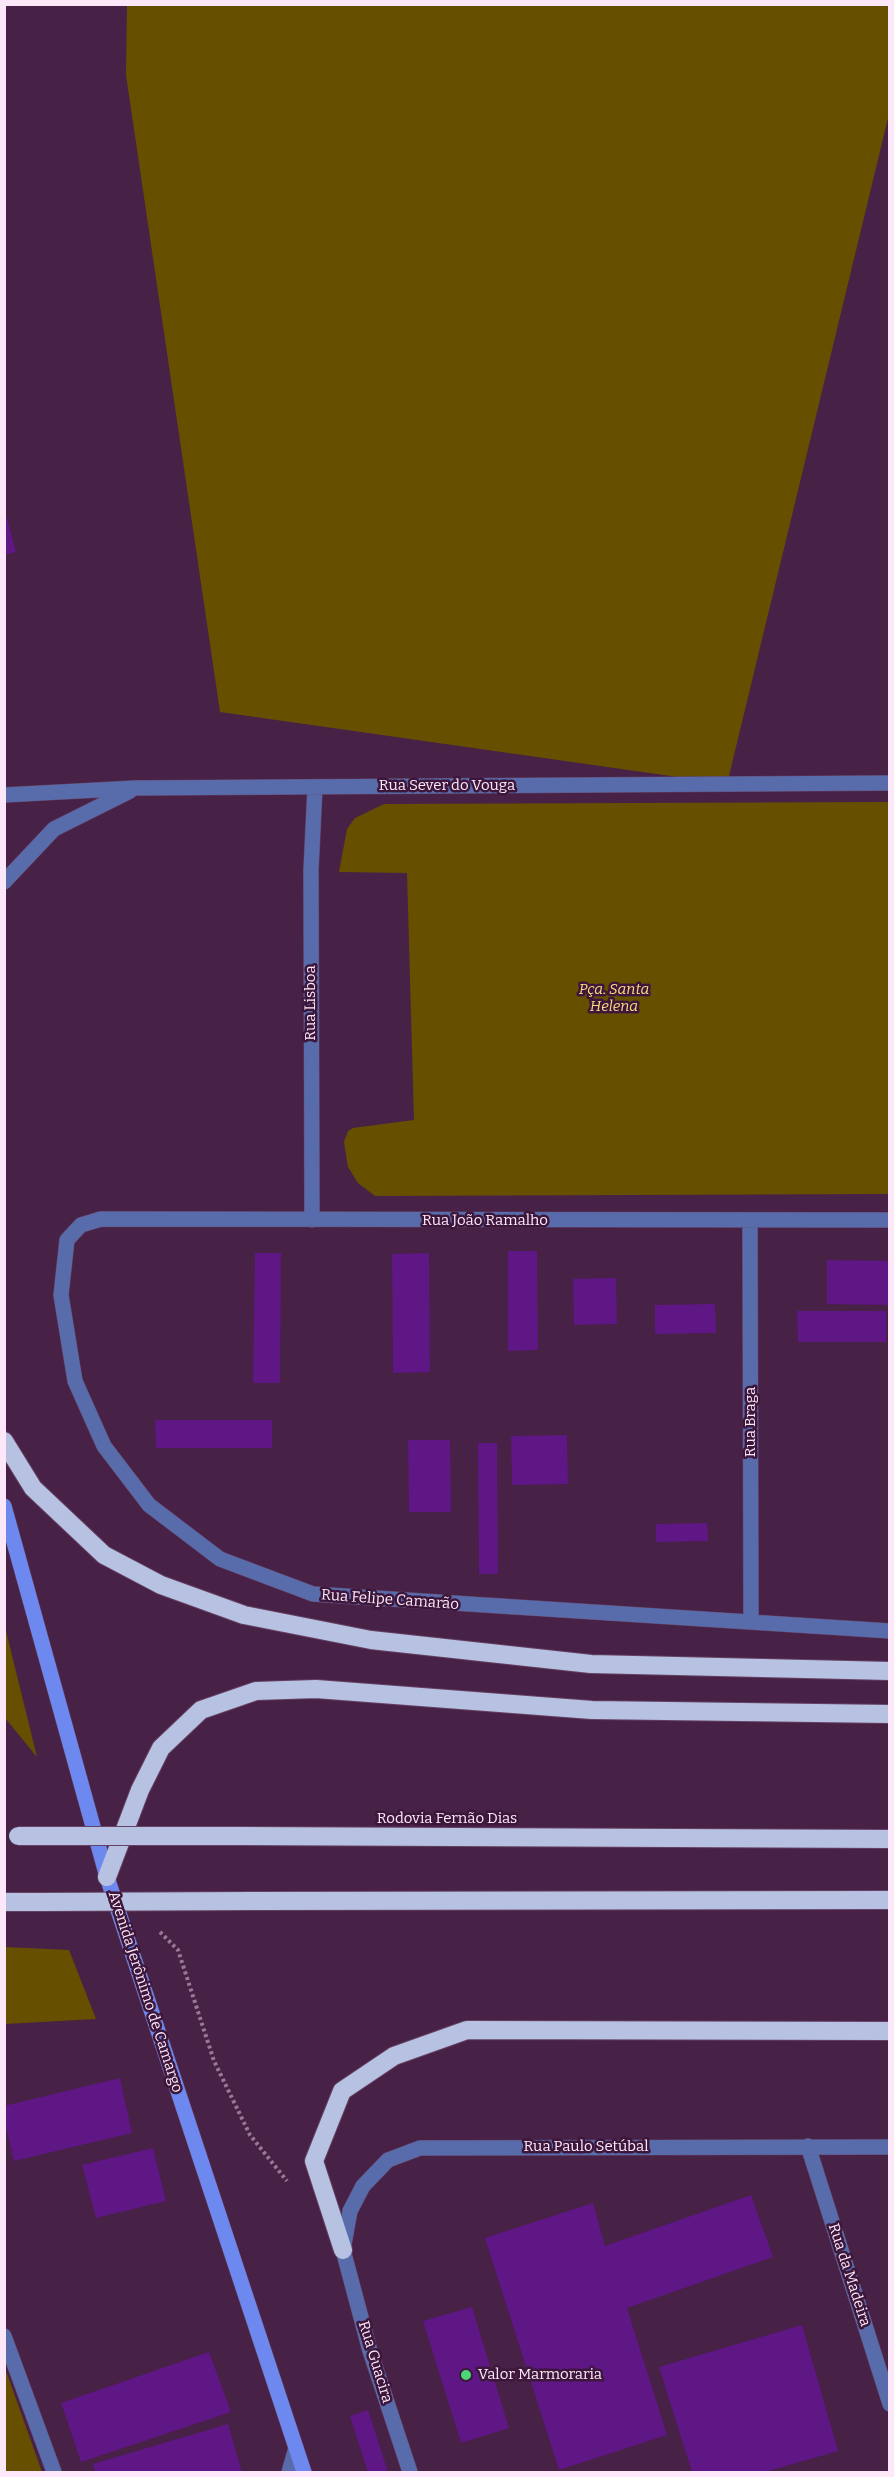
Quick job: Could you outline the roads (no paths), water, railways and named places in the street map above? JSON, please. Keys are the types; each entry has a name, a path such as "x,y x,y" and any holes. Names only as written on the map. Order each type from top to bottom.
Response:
{"highway":[{"path":"4,1441 33,1488 104,1555 161,1585 244,1615 371,1640 591,1664 890,1671"},
{"path":"108,1877 140,1790 161,1748 201,1710 256,1691 316,1689 592,1710 890,1713"},
{"name":"Rodovia Fernão Dias","path":"11,1836 890,1839"},
{"path":"4,1902 890,1900"},
{"path":"343,2250 314,2161 342,2091 394,2056 466,2030 890,2031"}],"main road":[{"name":"Avenida Jerônimo de Camargo","path":"4,1506 108,1877 304,2472"}],"street":[{"name":"Rua Sever do Vouga","path":"4,795 135,788 890,783"},
{"name":"Rua Lisboa","path":"312,1220 311,870 315,787"},
{"path":"4,882 54,829 135,788"},
{"name":"Rua João Ramalho","path":"81,1225 108,1219 890,1220"},
{"name":"Rua Braga","path":"750,1221 752,1622"},
{"name":"Rua Felipe Camarão","path":"81,1225 68,1240 61,1295 75,1381 105,1446 149,1505 220,1559 313,1594 890,1631"},
{"name":"Rua da Madeira","path":"808,2146 890,2404"},
{"name":"Rua Paulo Setúbal","path":"343,2250 350,2211 363,2186 388,2160 420,2148 890,2147"},
{"name":"Rua Guacira","path":"343,2250 370,2351 410,2472"},
{"path":"4,2336 54,2472"},
{"path":"289,2472 296,2448"}],"place":[{"name":"Valor Marmoraria","path":"466,2375"}],"park label":[{"name":"Pça. Santa Helena","path":"614,998"}]}
